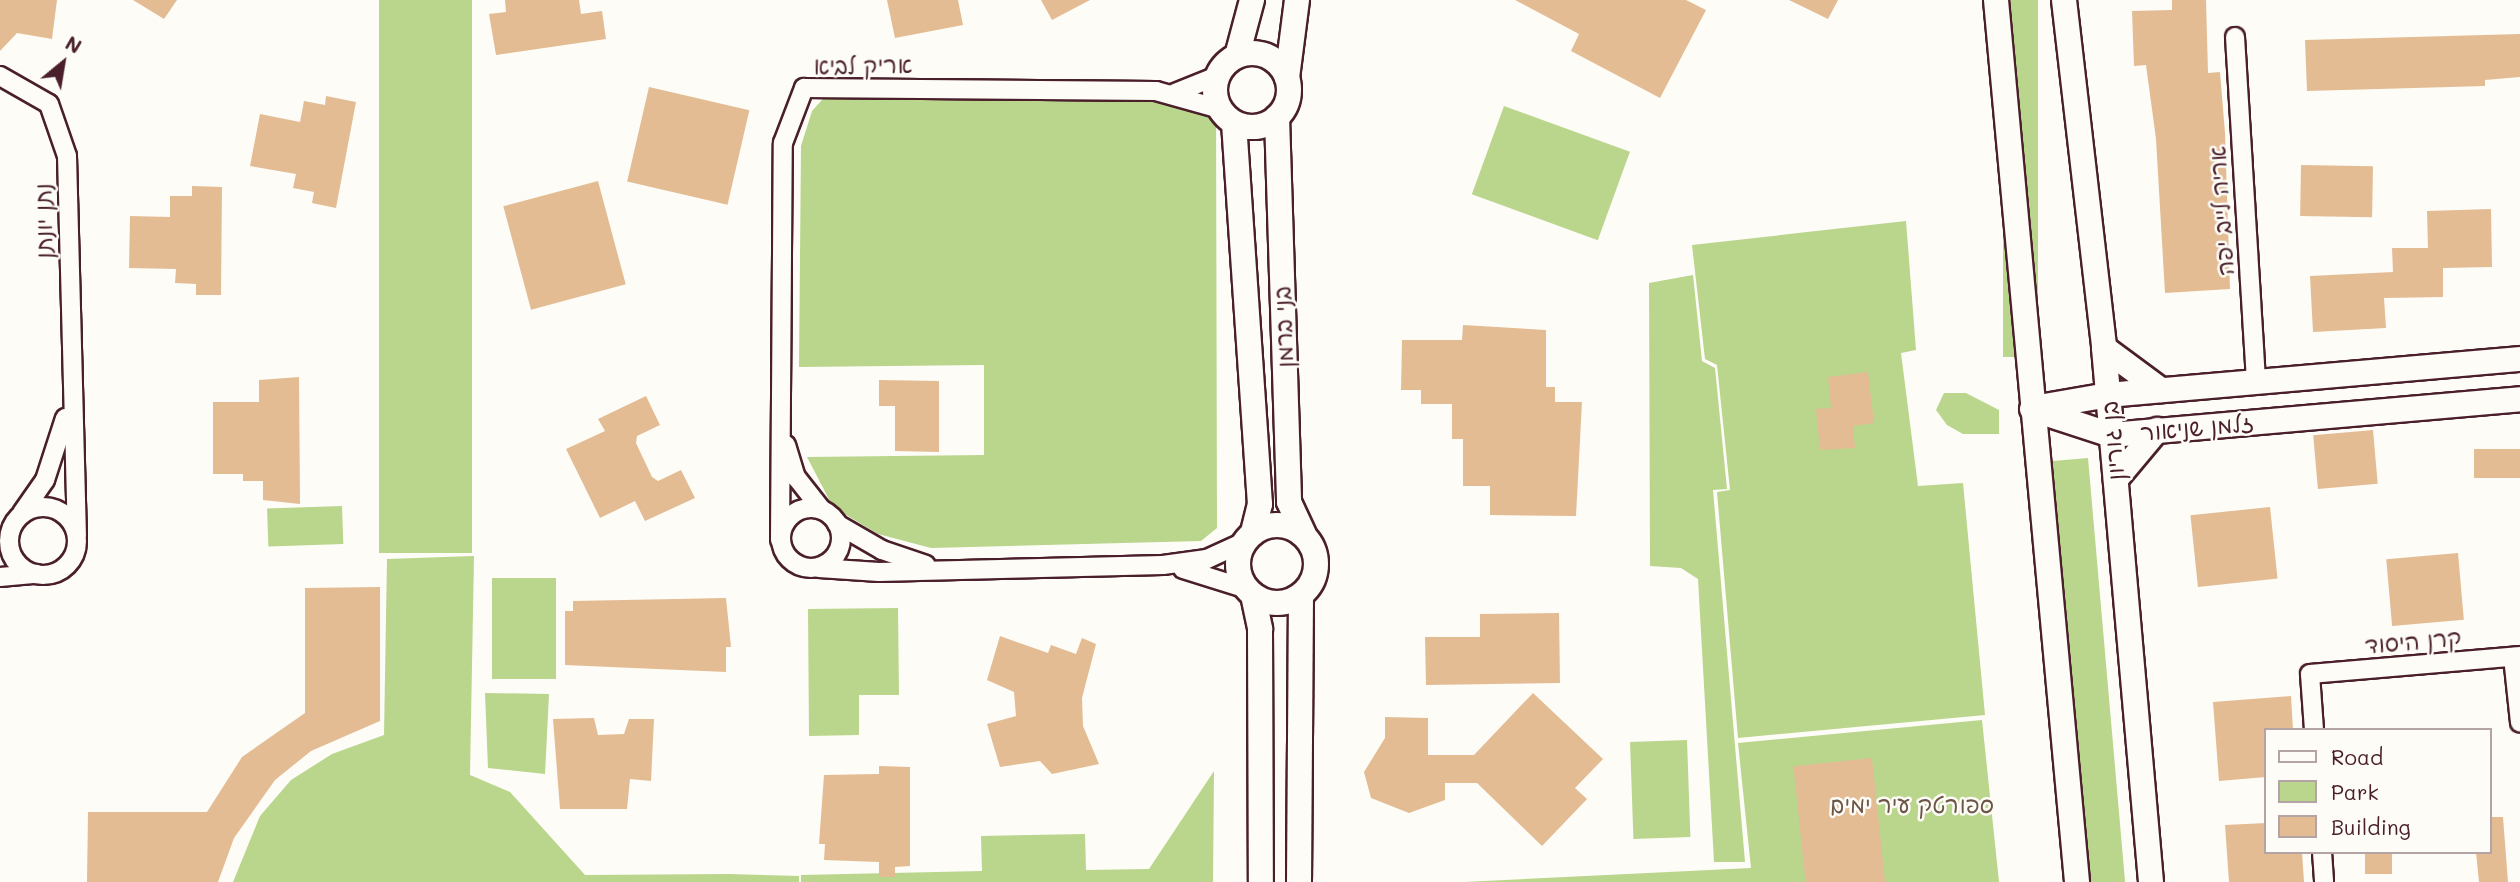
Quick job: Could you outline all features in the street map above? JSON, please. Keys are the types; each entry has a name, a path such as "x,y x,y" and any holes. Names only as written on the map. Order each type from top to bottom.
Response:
{"street":[{"path":"1252,0 1237,56 1217,76 1227,116 1257,127 1277,117 1289,92 1287,78 1297,0"},
{"path":"1996,0 2077,882"},
{"name":"בן גוריון","path":"2064,0 2104,348 2151,882"},
{"name":"אריה לייב יפה","path":"2235,37 2256,382"},
{"path":"1237,56 1264,54 1287,78"},
{"name":"נתן יונתן","path":"0,76 49,104 63,135 69,398 77,535"},
{"name":"אריק לביא","path":"780,540 783,143 804,88 1175,93 1217,76"},
{"name":"אריק לביא","path":"1175,93 1227,116"},
{"name":"בני ברמן","path":"1227,116 1260,504 1249,537"},
{"name":"בני ברמן","path":"1277,117 1289,502 1304,534"},
{"path":"2104,348 2161,390"},
{"name":"זלמן שניאור","path":"2032,409 2108,395 2520,359"},
{"name":"נתן יונתן","path":"0,537 18,519 45,480 69,398"},
{"name":"זלמן שניאור","path":"2032,409 2111,435 2520,399"},
{"name":"אריק לביא","path":"782,421 796,477 822,510"},
{"path":"2116,479 2157,430"},
{"path":"0,577 36,574 61,570 73,558 77,535 55,509 18,519 13,554 36,574"},
{"path":"954,570 902,558 837,524 822,510 793,513 780,540 796,565 819,568 954,570 1163,565 1207,559 1279,524 1304,534 1316,572 1301,596 1298,882"},
{"path":"819,568 839,551 837,524"},
{"path":"1249,537 1238,565 1250,592 1261,629 1261,882"},
{"path":"1163,565 1222,576 1275,603 1301,596"},
{"path":"2516,656 2520,723"},
{"name":"קרן היסוד","path":"2314,728 2310,674 2516,656"},
{"path":"2322,854 2324,882"}],"green space":[{"path":"379,0 472,0 472,553 379,553"},
{"path":"2003,0 2038,0 2038,357 2003,357"},
{"path":"830,91 1195,92 1216,104 1217,528 1201,541 931,548 878,534 833,507 807,457 984,455 984,365 799,367 801,146 812,111"},
{"path":"1504,106 1630,152 1598,240 1472,194"},
{"path":"1906,221 1916,350 1901,353 1918,486 1963,483 1985,715 1738,738 1717,492 1730,490 1717,365 1705,359 1692,245"},
{"path":"1693,275 1702,361 1715,368 1727,489 1713,490 1745,862 1714,862 1698,579 1681,568 1650,566 1649,283"},
{"path":"1944,393 1966,393 1999,410 1999,434 1963,434 1947,425 1936,410"},
{"path":"2088,458 2125,882 2087,882 2050,461"},
{"path":"342,506 343,544 268,547 267,509"},
{"path":"474,556 470,775 510,792 585,875 799,876 799,882 233,882 260,816 291,780 332,754 384,735 387,559"},
{"path":"492,578 556,578 556,679 492,679"},
{"path":"898,608 899,695 859,695 859,735 809,736 808,609"},
{"path":"485,693 549,694 545,774 488,768"},
{"name":"ספורטק עיר ימים","path":"1982,720 1999,882 1464,882 1751,868 1738,743"},
{"path":"1687,740 1690,837 1633,839 1630,742"},
{"path":"1214,771 1213,882 801,882 801,875 982,871 981,836 1085,834 1086,870 1149,869"}],"building":[{"path":"0,0 57,0 52,39 17,33 0,51"},
{"path":"133,0 177,0 164,19"},
{"path":"505,0 579,0 581,14 602,11 606,39 496,55 489,14 506,12"},
{"path":"887,0 958,0 963,25 895,38"},
{"path":"1041,0 1090,0 1052,20"},
{"path":"1515,0 1686,0 1706,10 1660,98 1571,51 1579,34"},
{"path":"1789,0 1838,0 1828,19"},
{"path":"2172,0 2206,0 2208,73 2220,72 2225,133 2230,289 2165,293 2156,139 2146,65 2134,66 2132,11 2172,10"},
{"path":"2520,34 2520,77 2485,80 2485,86 2307,91 2305,40"},
{"path":"649,87 749,110 728,205 627,182"},
{"path":"326,96 356,102 336,208 312,203 314,192 293,188 296,174 250,166 260,114 300,122 304,101 325,105"},
{"path":"2301,165 2373,166 2372,217 2300,216"},
{"path":"598,181 626,284 531,310 503,206"},
{"path":"192,186 222,187 221,295 196,295 196,284 175,283 176,269 129,268 130,216 170,217 170,196 192,196"},
{"path":"2491,209 2492,267 2443,268 2443,297 2384,298 2386,328 2313,332 2310,276 2393,272 2392,248 2428,248 2427,211"},
{"path":"1463,325 1546,330 1546,387 1555,387 1555,402 1582,402 1576,516 1490,515 1490,486 1463,486 1463,439 1452,439 1452,404 1421,404 1421,390 1401,390 1402,340 1462,340"},
{"path":"1868,372 1874,423 1853,426 1855,448 1820,450 1816,409 1831,408 1828,377"},
{"path":"299,377 300,504 263,500 263,481 243,481 243,474 213,474 213,402 259,402 259,380"},
{"path":"879,380 939,381 939,452 895,451 895,406 879,406"},
{"path":"646,396 660,425 637,436 636,443 652,477 658,481 681,470 695,498 645,521 635,501 600,518 566,449 605,431 598,419"},
{"path":"2373,430 2378,484 2318,489 2313,435"},
{"path":"2474,449 2520,449 2520,478 2474,478"},
{"path":"2270,507 2278,579 2198,587 2190,515"},
{"path":"2458,553 2464,620 2392,626 2386,559"},
{"path":"380,587 380,721 311,751 275,780 234,838 218,882 87,882 88,812 207,812 242,757 305,713 305,588"},
{"path":"726,598 731,647 726,647 726,672 565,665 565,611 573,611 573,601"},
{"path":"1559,613 1560,683 1426,685 1425,637 1480,637 1480,614"},
{"path":"1000,636 1048,653 1051,645 1076,654 1082,638 1096,644 1082,698 1083,726 1099,764 1052,774 1040,761 1000,767 987,724 1016,716 1014,692 987,680"},
{"path":"1533,693 1603,759 1575,788 1587,799 1542,846 1477,783 1445,783 1445,800 1409,813 1371,798 1364,772 1385,738 1385,717 1428,718 1428,755 1474,755"},
{"path":"2291,696 2293,728 2264,728 2264,777 2219,781 2213,702"},
{"path":"594,718 598,735 624,734 629,719 654,719 651,781 630,779 627,809 560,809 553,719"},
{"path":"1872,758 1885,882 1806,882 1793,766"},
{"path":"879,766 910,767 910,866 895,867 895,877 879,877 879,862 824,860 825,844 819,844 824,775 879,774"},
{"path":"2492,817 2503,817 2508,882 2479,882 2476,854 2492,854"},
{"path":"2264,823 2264,854 2302,854 2304,882 2229,882 2225,825"},
{"path":"2365,854 2392,854 2392,874 2365,874"}]}
